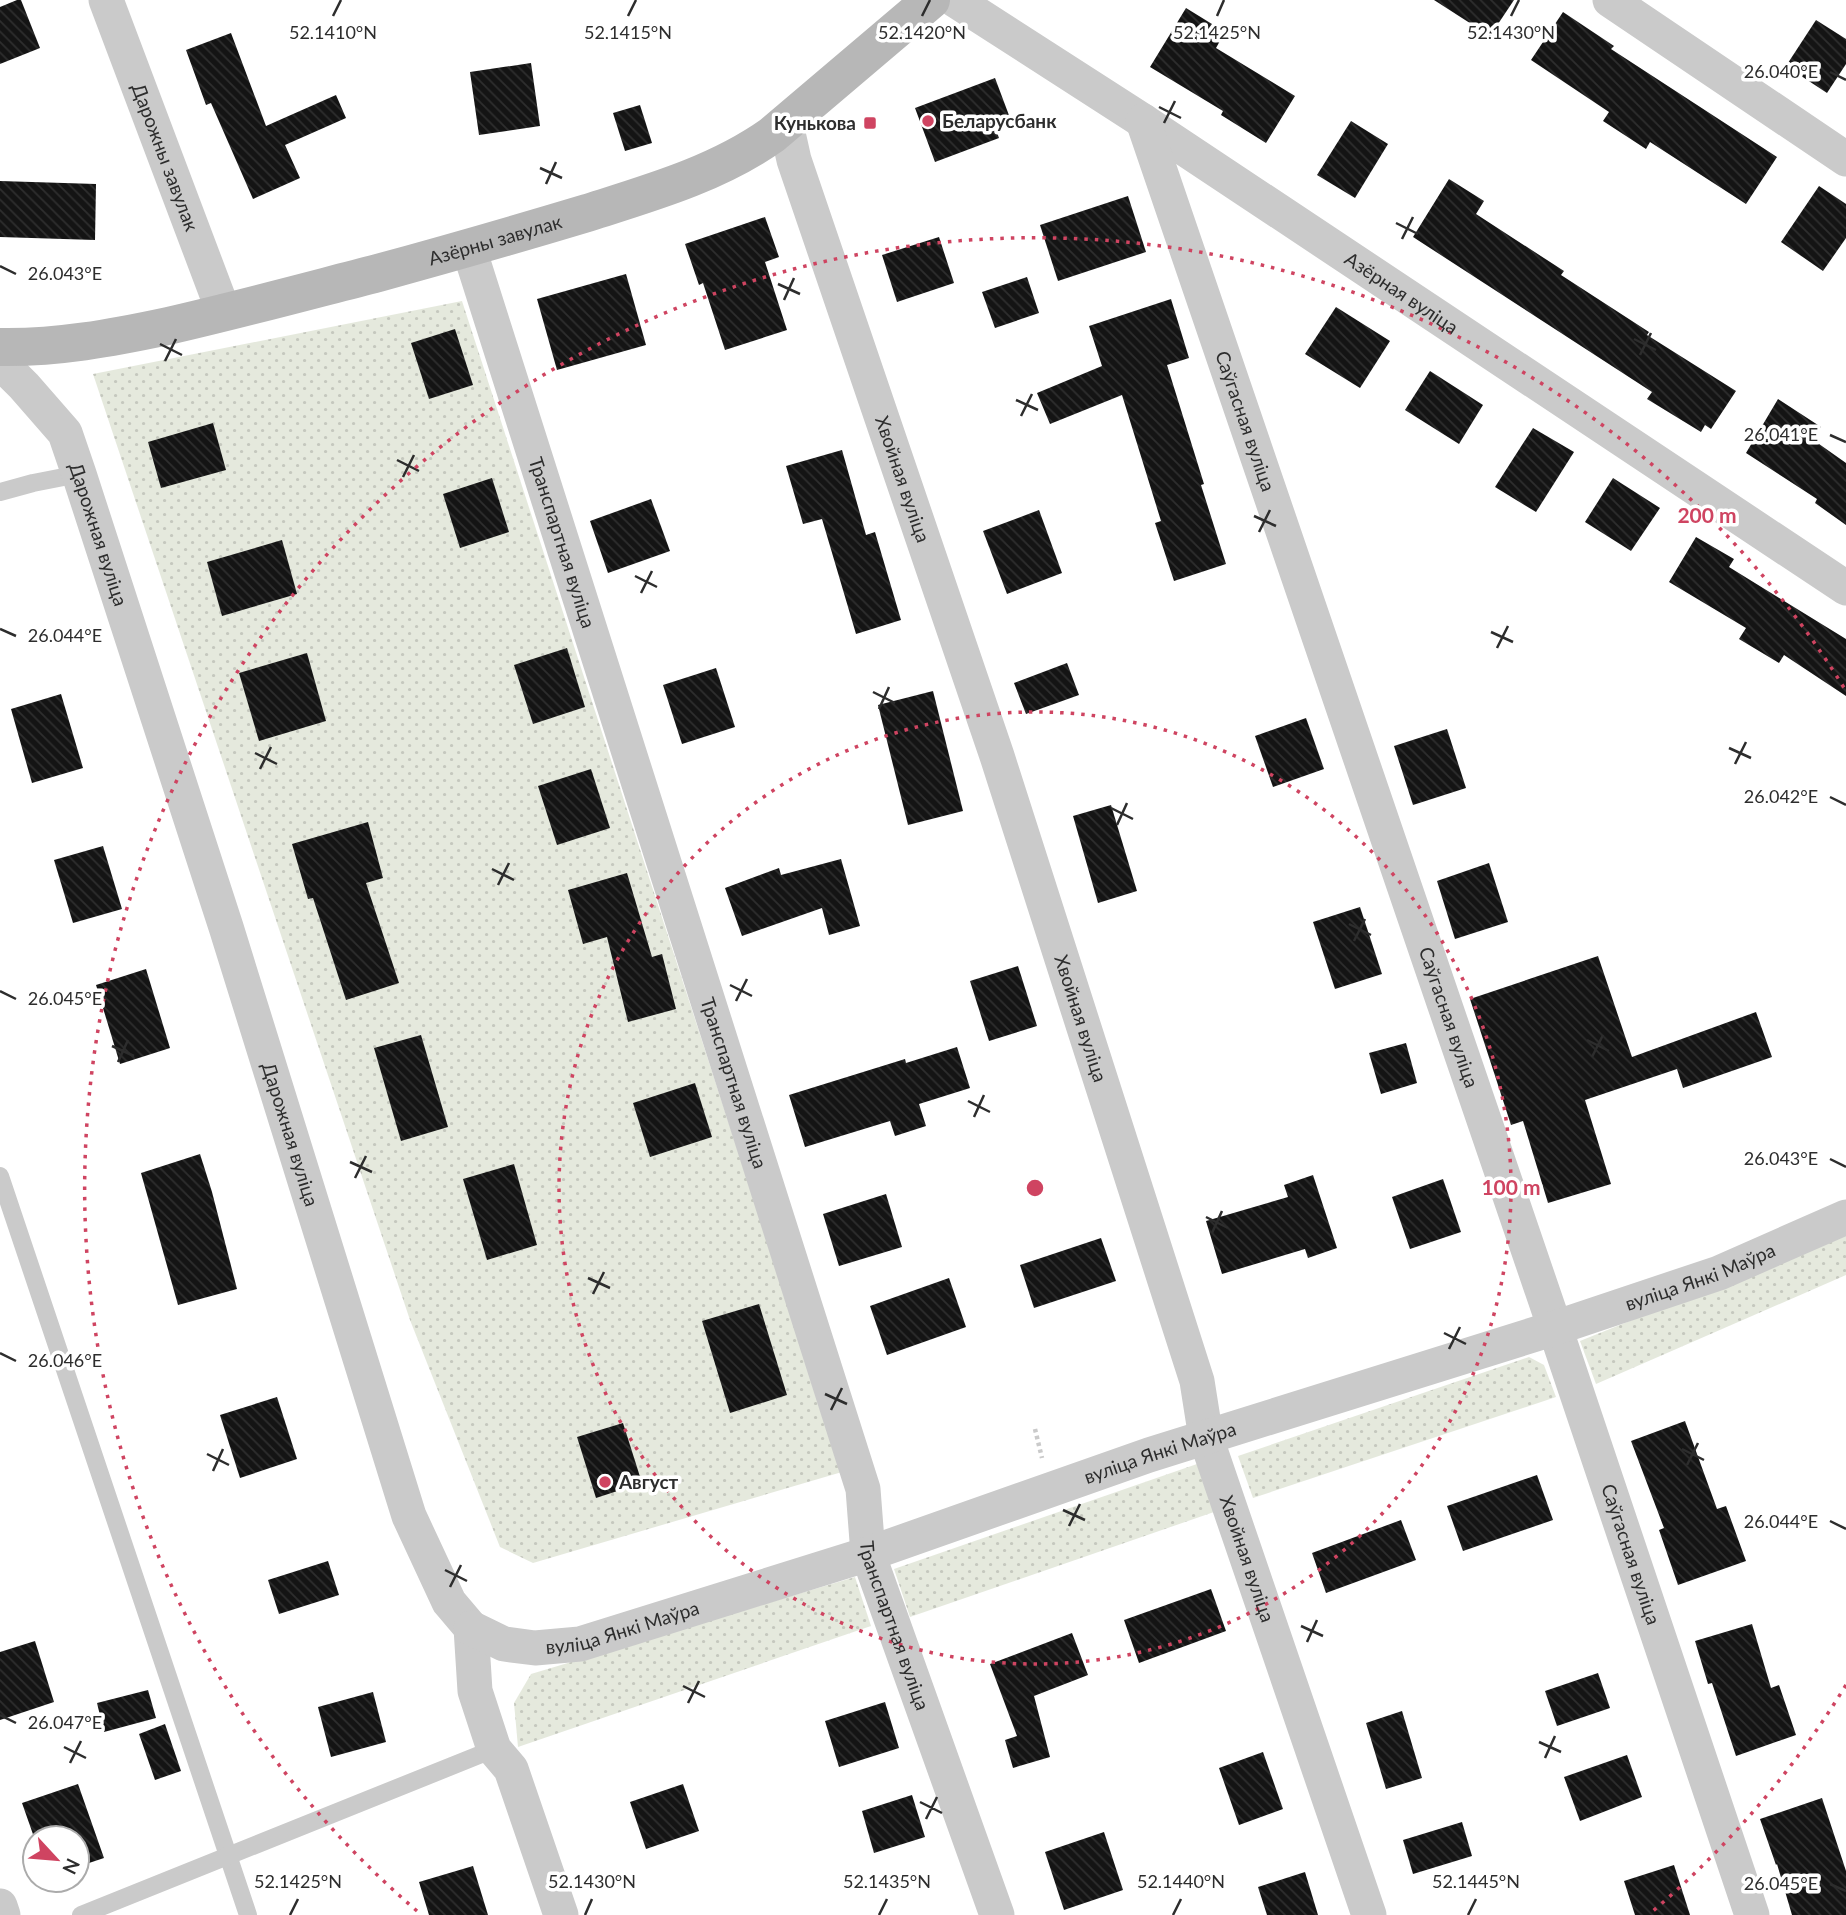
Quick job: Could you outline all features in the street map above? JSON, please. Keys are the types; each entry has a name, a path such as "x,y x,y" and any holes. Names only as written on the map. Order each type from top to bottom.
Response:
{"street":[{"name":"Дарожны завулак","path":"106,0 224,313"},
{"name":"Азёрны завулак","path":"0,347 35,348 89,342 224,313 470,249 624,201 706,172 756,146 786,124 931,0"},
{"name":"Азёрная вуліца","path":"955,0 1143,121 1846,588"},
{"path":"1609,0 1846,159"},
{"name":"Саўгасная вуліца","path":"1143,121 1555,1328 1752,1915"},
{"name":"Хвойная вуліца","path":"786,124 794,160 997,756 1197,1381 1206,1438 1369,1915"},
{"name":"Транспартная вуліца","path":"470,249 863,1489 868,1554 997,1915"},
{"name":"Дарожная вуліца","path":"0,362 65,433 226,927 409,1516 449,1602 471,1628"},
{"name":"вуліца Янкі Маўра","path":"471,1628 504,1644 535,1648 580,1644 868,1554 1149,1455 1555,1328 1719,1273 1846,1217"},
{"path":"471,1628 475,1691 494,1749 511,1769 561,1915"},
{"path":"0,1906 3,1915"}],"lane":[{"path":"0,492 79,474"},
{"path":"0,1176 248,1915"},
{"path":"81,1915 494,1749"}],"shaded area":[{"path":"462,301 842,1472 533,1563 500,1547 410,1320 93,374"},
{"path":"1846,1234 1846,1275 1596,1384 1580,1341"},
{"path":"1529,1357 1544,1365 1556,1397 1253,1498 1238,1456"},
{"path":"1197,1464 1214,1512 910,1617 894,1569"},
{"path":"855,1577 871,1626 518,1747 514,1703 531,1674"}],"building":[{"path":"21,0 40,48 0,64 0,7"},
{"path":"1434,0 1514,0 1490,36"},
{"path":"1186,8 1225,32 1216,48 1295,96 1266,143 1221,115 1223,111 1150,67"},
{"path":"1563,12 1614,46 1611,49 1777,157 1746,204 1650,142 1646,149 1603,121 1609,112 1531,60"},
{"path":"1816,20 1846,39 1846,64 1827,93 1786,66"},
{"path":"231,33 266,126 336,95 346,118 285,145 300,178 253,199 211,103 206,105 186,50"},
{"path":"531,63 540,126 479,135 470,72"},
{"path":"995,78 1010,118 994,124 999,138 935,162 915,108"},
{"path":"640,105 652,143 625,151 613,113"},
{"path":"1351,121 1388,144 1355,198 1317,175"},
{"path":"1449,179 1484,201 1476,214 1564,271 1561,275 1649,332 1647,335 1736,391 1711,429 1705,425 1701,432 1647,399 1652,392 1413,237"},
{"path":"0,181 96,184 95,240 0,237"},
{"path":"1819,186 1846,204 1846,238 1823,271 1781,242"},
{"path":"1128,196 1146,252 1058,281 1040,225"},
{"path":"765,217 779,257 765,262 787,330 725,350 703,283 699,285 685,244"},
{"path":"939,237 954,283 897,302 882,255"},
{"path":"626,274 646,345 557,370 537,299"},
{"path":"1027,277 1039,313 995,328 982,292"},
{"path":"1171,299 1189,358 1167,365 1226,564 1174,581 1155,523 1161,521 1122,395 1050,424 1037,393 1102,366 1089,326"},
{"path":"1336,307 1390,341 1360,388 1305,354"},
{"path":"455,329 473,385 429,399 411,343"},
{"path":"1430,371 1483,405 1459,444 1405,410"},
{"path":"1778,399 1821,427 1812,439 1846,463 1846,525 1815,503 1817,499 1746,453"},
{"path":"213,423 226,470 161,488 148,442"},
{"path":"1533,428 1574,452 1536,512 1495,487"},
{"path":"842,450 866,535 875,532 901,620 856,634 822,519 803,524 786,466"},
{"path":"492,478 509,532 460,548 443,494"},
{"path":"1613,478 1660,508 1631,551 1585,522"},
{"path":"651,499 670,551 608,573 590,521"},
{"path":"1039,510 1062,573 1007,594 983,531"},
{"path":"1696,537 1734,559 1729,567 1846,639 1846,696 1784,655 1779,663 1739,639 1746,628 1669,582"},
{"path":"282,540 297,594 222,616 207,562"},
{"path":"567,648 585,707 533,724 514,665"},
{"path":"307,653 326,721 259,741 239,673"},
{"path":"1067,663 1079,695 1026,714 1014,683"},
{"path":"716,668 735,727 682,744 663,685"},
{"path":"933,691 963,811 908,825 878,705"},
{"path":"61,694 83,768 32,783 11,709"},
{"path":"1306,718 1324,769 1273,787 1255,736"},
{"path":"1447,729 1466,788 1413,805 1394,746"},
{"path":"591,769 610,828 557,845 538,786"},
{"path":"1111,805 1137,891 1098,903 1073,816"},
{"path":"368,822 383,878 366,883 399,983 346,1000 313,898 308,899 292,844"},
{"path":"103,846 122,909 73,923 54,860"},
{"path":"841,859 860,926 829,935 822,908 742,936 725,888 779,868 781,875"},
{"path":"1489,863 1508,922 1455,939 1437,881"},
{"path":"627,873 652,957 662,954 676,1009 628,1022 607,937 583,944 568,890"},
{"path":"1360,907 1382,974 1335,989 1313,922"},
{"path":"1598,956 1632,1057 1756,1012 1772,1057 1683,1088 1677,1069 1585,1100 1611,1184 1548,1203 1523,1121 1511,1125 1470,999"},
{"path":"1018,966 1037,1026 989,1041 970,981"},
{"path":"146,969 170,1048 120,1064 96,985"},
{"path":"421,1035 448,1127 401,1141 374,1048"},
{"path":"1406,1043 1417,1083 1381,1094 1369,1053"},
{"path":"957,1047 970,1088 919,1104 926,1126 895,1136 890,1121 805,1147 789,1095 905,1059 906,1063"},
{"path":"695,1083 712,1137 650,1157 633,1103"},
{"path":"200,1154 237,1289 178,1305 141,1173"},
{"path":"514,1164 537,1245 487,1260 463,1179"},
{"path":"1313,1175 1337,1248 1308,1258 1305,1249 1222,1274 1206,1221 1288,1197 1284,1185"},
{"path":"1443,1179 1461,1232 1410,1249 1392,1197"},
{"path":"886,1194 902,1247 839,1266 823,1214"},
{"path":"1101,1238 1116,1281 1034,1308 1020,1265"},
{"path":"949,1278 966,1327 887,1355 870,1306"},
{"path":"759,1304 787,1395 730,1413 702,1321"},
{"path":"277,1397 297,1459 240,1478 220,1415"},
{"path":"1685,1421 1717,1509 1726,1506 1746,1561 1678,1585 1659,1530 1664,1528 1631,1441"},
{"path":"623,1423 642,1483 596,1498 577,1437"},
{"path":"1537,1475 1553,1520 1463,1551 1447,1506"},
{"path":"1401,1520 1416,1560 1326,1593 1312,1553"},
{"path":"328,1561 339,1595 279,1614 268,1580"},
{"path":"1211,1589 1226,1631 1139,1663 1124,1620"},
{"path":"1752,1624 1771,1688 1779,1685 1796,1735 1736,1756 1712,1683 1708,1684 1695,1641"},
{"path":"1072,1633 1088,1675 1034,1696 1050,1757 1013,1768 1005,1740 1017,1736 990,1664"},
{"path":"35,1641 54,1702 0,1720 0,1652"},
{"path":"1598,1673 1610,1708 1557,1726 1545,1691"},
{"path":"148,1690 156,1718 104,1732 97,1703"},
{"path":"373,1692 386,1742 331,1757 318,1707"},
{"path":"885,1702 899,1748 839,1767 825,1721"},
{"path":"1402,1711 1422,1778 1386,1789 1366,1723"},
{"path":"165,1724 181,1771 155,1780 139,1734"},
{"path":"1263,1752 1283,1809 1239,1825 1219,1768"},
{"path":"1627,1755 1642,1797 1580,1821 1564,1777"},
{"path":"78,1784 104,1858 91,1862 91,1824 29,1824 22,1803"},
{"path":"683,1784 699,1831 646,1849 630,1802"},
{"path":"912,1795 925,1837 874,1853 862,1811"},
{"path":"1822,1798 1846,1871 1846,1915 1792,1915 1760,1819"},
{"path":"1462,1822 1472,1856 1413,1874 1403,1840"},
{"path":"1104,1832 1123,1890 1064,1910 1045,1852"},
{"path":"1674,1865 1690,1915 1635,1915 1624,1881"},
{"path":"473,1866 488,1915 429,1915 419,1882"},
{"path":"1305,1872 1318,1915 1267,1915 1258,1887"}],"place":[{"name":"Беларусбанк","path":"928,121"},
{"name":"Кунькова","path":"870,123"},
{"name":"Август","path":"605,1482"}]}
